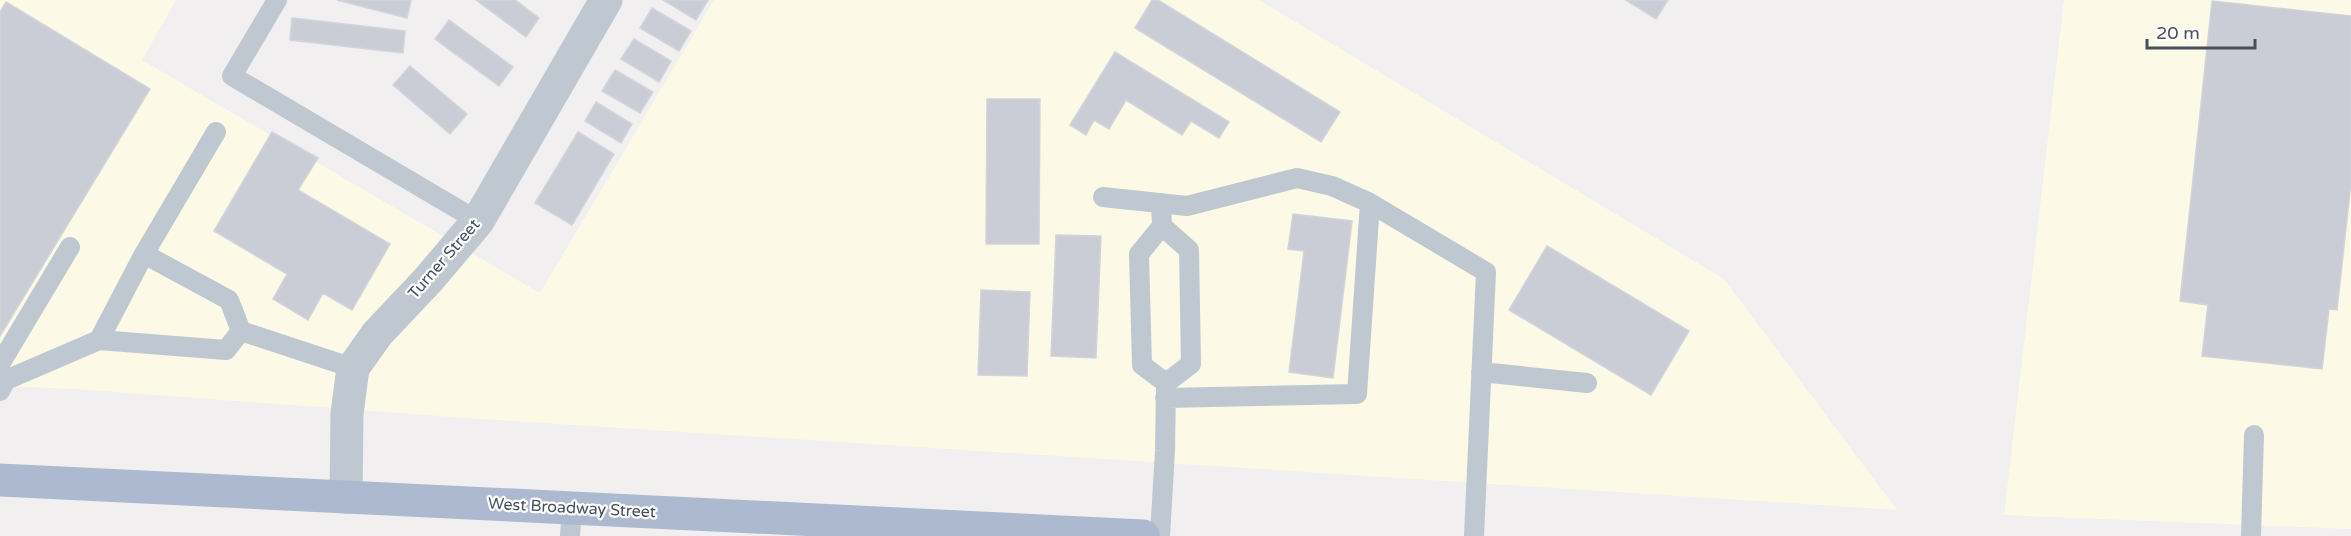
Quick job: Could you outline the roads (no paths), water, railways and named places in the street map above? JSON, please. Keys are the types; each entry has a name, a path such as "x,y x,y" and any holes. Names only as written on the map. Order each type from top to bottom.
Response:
{"main road":[{"name":"West Broadway Street","path":"0,480 346,496 571,522 1143,536"}],"street":[{"name":"Turner Street","path":"346,496 347,414 353,368 377,334 428,280 478,221 606,0"}],"lane":[{"path":"277,0 232,76 478,221"},
{"path":"99,340 144,254 216,132"},
{"path":"1103,197 1187,206 1297,178 1332,186 1370,202 1486,272 1474,536"},
{"path":"1165,391 1357,394 1370,202"},
{"path":"1160,536 1165,451 1165,391 1142,366 1139,254 1162,226 1161,203"},
{"path":"1162,226 1189,250 1191,363 1165,391"},
{"path":"1,379 70,248"},
{"path":"144,254 229,300 241,331"},
{"path":"241,331 353,368"},
{"path":"1,379 99,340 226,350 241,331"},
{"path":"1482,372 1587,383"},
{"path":"2251,536 2254,435"}]}
